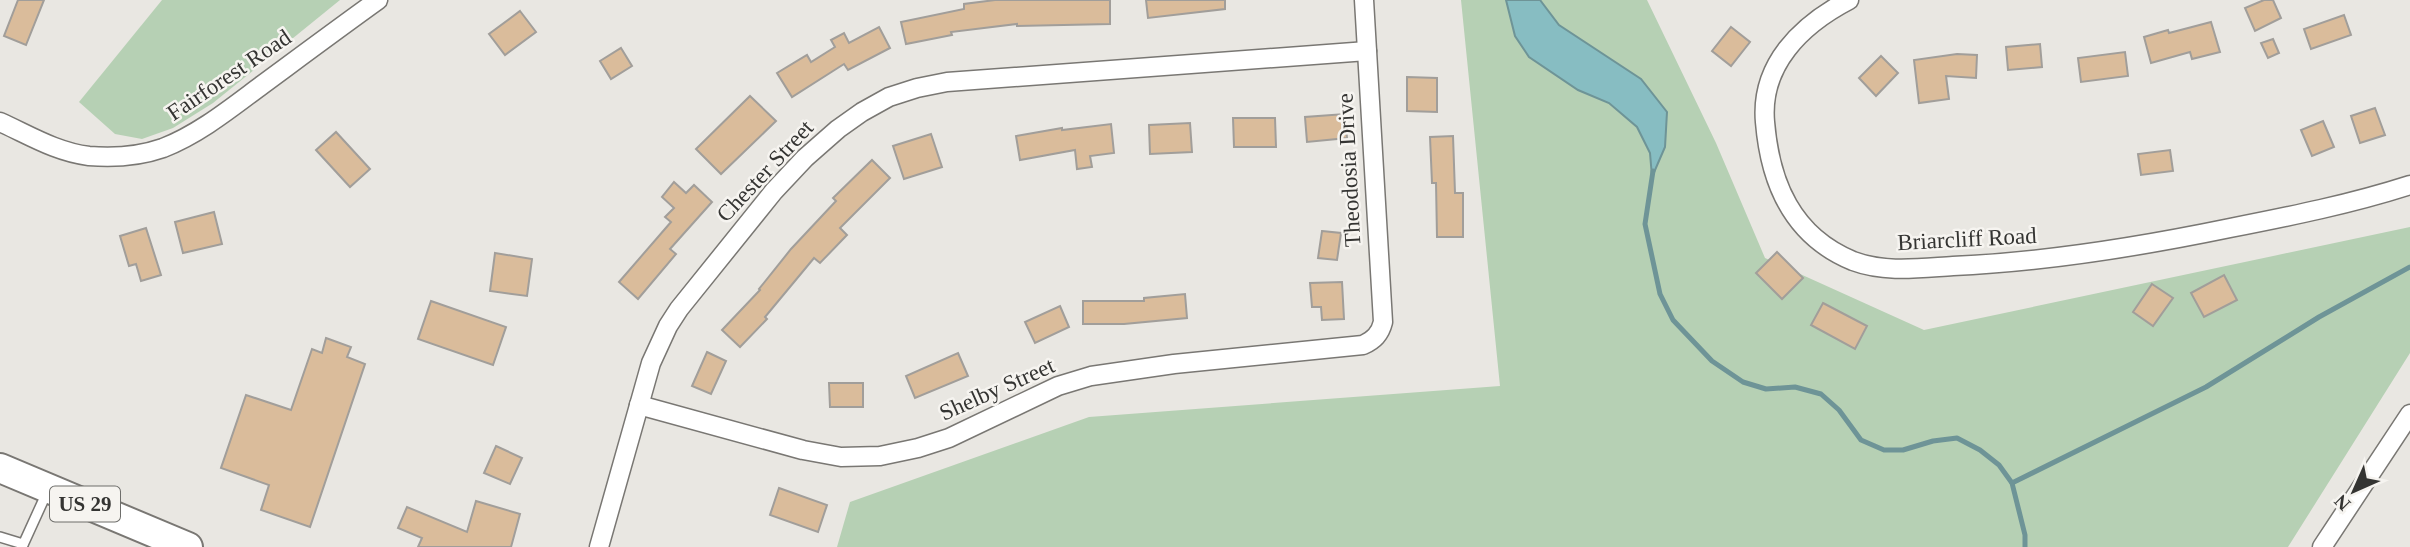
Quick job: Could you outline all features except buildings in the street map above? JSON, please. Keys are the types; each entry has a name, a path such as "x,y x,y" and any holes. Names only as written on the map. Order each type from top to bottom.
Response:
{"main road":[{"name":"US 29","path":"0,468 181,546"}],"street":[{"name":"Fairforest Road","path":"0,104 8,125 46,145 89,156 118,156 162,148 185,138 238,103 378,0"},
{"name":"Theodosia Drive","path":"1364,0 1383,322 1378,335"},
{"name":"Briarcliff Road","path":"1849,0 1828,13 1786,48 1774,66 1766,87 1763,109 1771,171 1788,207 1815,236 1853,261 1898,269 1985,265 2071,256 2157,243 2298,215 2410,185"},
{"name":"Chester Street","path":"599,547 651,363 668,326 714,264 774,191 805,158 846,123 889,97 947,82 1367,51"},
{"name":"Shelby Street","path":"639,405 803,450 841,457 880,456 949,438 1058,386 1091,376 1174,364 1363,345 1378,335"},
{"path":"2322,547 2410,414"}],"lane":[{"path":"0,537 22,546 49,489"}],"green space":[{"path":"162,0 340,0 213,103 173,128 142,139 115,134 79,102"},
{"path":"1461,0 1647,0 1716,143 1765,258 1924,330 2410,227 2410,353 2288,547 837,547 850,502 1089,417 1500,386"}],"water":[{"path":"1506,0 1540,0 1559,25 1641,79 1667,112 1665,147 1652,177 1650,153 1637,127 1609,103 1578,90 1529,57 1515,36"}],"waterway":[{"path":"1653,171 1645,224 1660,294 1673,320 1712,361 1743,382 1766,389 1795,387 1821,394 1839,410 1861,440 1884,450 1903,450 1933,441 1957,438 1980,450 1999,465 2012,483 2025,535 2025,547"},
{"path":"2012,483 2206,387 2319,317 2410,267"}]}
